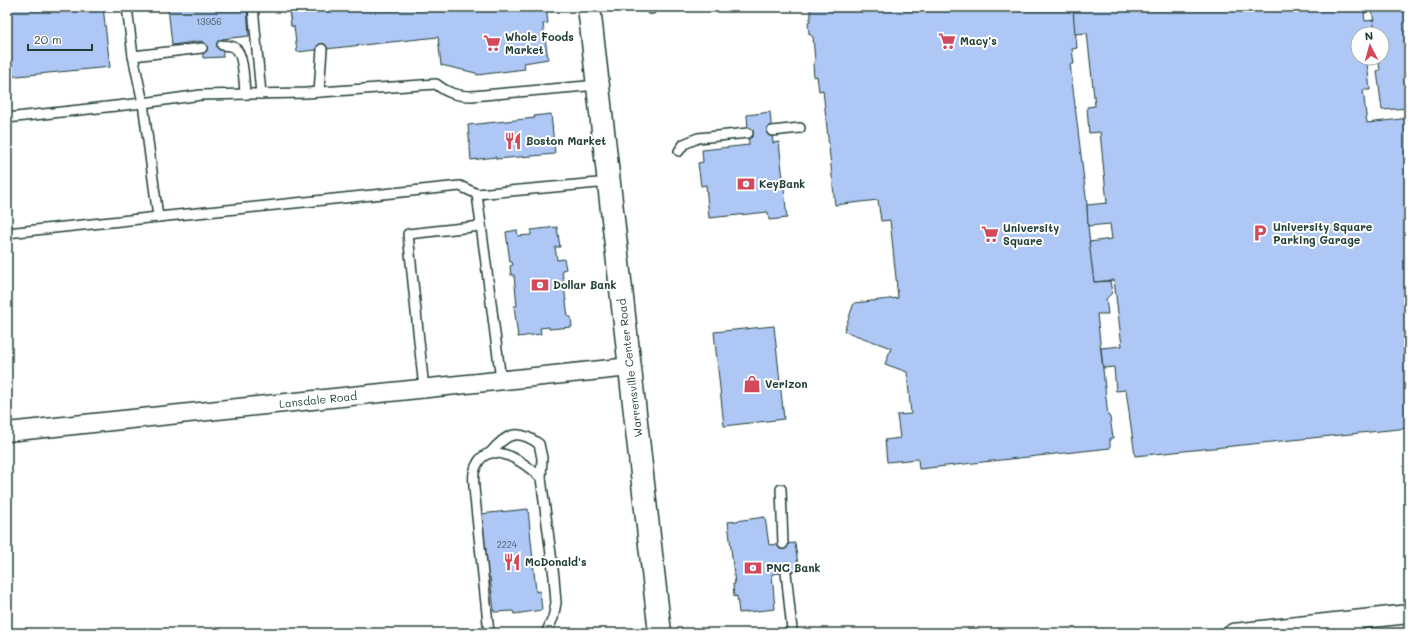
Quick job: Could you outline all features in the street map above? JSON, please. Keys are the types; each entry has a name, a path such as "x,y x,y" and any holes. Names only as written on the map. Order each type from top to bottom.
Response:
{"main road":[{"name":"Warrensville Center Road","path":"589,7 660,633"}],"street":[{"name":"Lansdale Road","path":"7,432 630,367"},
{"path":"1233,633 1409,614"}],"lane":[{"path":"128,7 133,56 143,103 158,217"},
{"path":"253,7 261,94"},
{"path":"222,45 236,48 240,56 245,94"},
{"path":"133,56 202,48"},
{"path":"319,92 322,49"},
{"path":"7,118 143,103 181,97 319,92 436,84 448,92 460,96 472,96 598,85"},
{"path":"772,130 800,128"},
{"path":"679,151 684,144 698,138 748,133"},
{"path":"7,233 460,186 477,194 609,182"},
{"path":"477,194 501,380"},
{"path":"424,389 408,234 481,226"},
{"path":"489,633 474,488 474,473 481,459 490,453 498,443 510,436 529,437 539,444 542,458 541,478 556,603 553,618 547,631"},
{"path":"490,453 506,454 521,461 533,469 541,478"},
{"path":"781,489 783,544"},
{"path":"786,572 792,630"}],"building":[{"path":"7,7 103,7 110,67 7,77"},
{"path":"168,7 247,7 249,36 222,39 223,57 203,58 202,41 172,45"},
{"path":"289,7 465,7 291,26"},
{"name":"Whole Foods Market","path":"289,7 546,7 548,23 543,24 548,59 524,63 525,69 477,75 476,73 441,65 438,37 297,52 294,26 291,26"},
{"name":"University Square","path":"810,7 1073,7 1077,48 1072,49 1074,64 1070,64 1087,205 1094,282 1110,281 1112,293 1106,299 1108,314 1097,314 1108,416 1110,417 1113,438 1110,438 1110,448 919,469 918,459 887,462 885,440 900,438 897,415 911,414 907,372 885,364 891,348 844,331 854,303 898,298 890,220 881,221 878,200 835,205 823,90 819,91 817,76 814,77 813,64 815,61 813,37 809,34 808,22 811,18"},
{"name":"University Square Parking Garage","path":"1085,7 1366,7 1366,13 1364,13 1365,21 1374,20 1374,26 1350,26 1350,66 1367,66 1370,90 1363,90 1367,123 1409,118 1409,428 1135,456 1126,390 1116,391 1114,367 1103,368 1101,348 1122,346 1114,280 1094,282 1089,242 1112,239 1110,224 1088,226 1087,205 1107,203 1100,132 1089,133 1087,107 1095,106 1087,33 1075,34 1073,9"},
{"path":"1372,7 1409,7 1409,108 1382,110 1377,71 1380,70 1379,66 1390,66 1390,26 1374,26"},
{"path":"770,112 773,143 779,142 787,218 769,220 768,212 709,218 706,185 701,186 698,163 703,162 702,150 749,145 747,115"},
{"path":"551,114 555,154 496,159 496,157 471,160 468,125 535,118 534,116"},
{"path":"557,227 560,247 555,247 557,260 564,259 566,269 562,270 568,317 571,317 572,327 549,329 549,327 540,328 541,334 518,337 514,306 517,306 514,275 511,275 510,266 513,265 512,262 510,262 506,232 517,230 518,236 531,235 531,230"},
{"path":"774,326 784,419 724,426 714,332"},
{"path":"528,509 536,592 540,591 542,610 514,614 513,611 494,612 490,577 487,577 480,514"},
{"path":"765,517 769,545 795,543 799,571 772,574 775,609 739,613 737,596 734,597 733,584 735,584 728,522"}],"place":[{"name":"Macy's","path":"947,41"},
{"name":"Whole Foods Market","path":"492,43"},
{"name":"Boston Market","path":"513,141"},
{"name":"KeyBank","path":"746,184"},
{"name":"University Square Parking Garage","path":"1260,233"},
{"name":"University Square","path":"990,234"},
{"name":"Dollar Bank","path":"540,285"},
{"name":"Verizon","path":"752,384"},
{"name":"McDonald's","path":"512,562"},
{"name":"PNC Bank","path":"753,568"}]}
